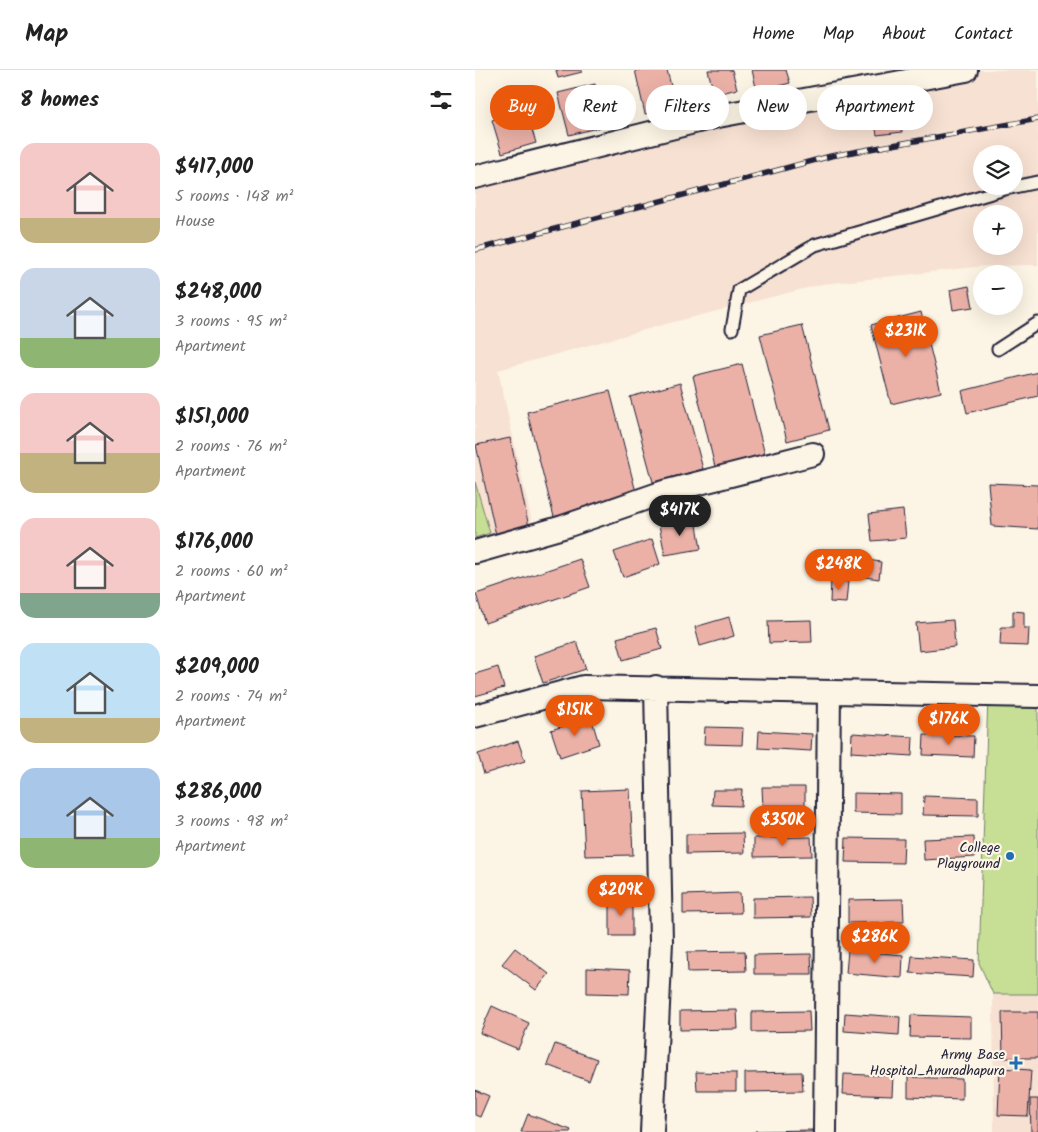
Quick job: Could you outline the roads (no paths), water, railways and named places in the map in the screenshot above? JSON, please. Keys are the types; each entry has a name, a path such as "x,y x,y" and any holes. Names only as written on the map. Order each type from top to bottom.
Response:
{"street":[{"path":"475,177 718,116 966,70"},
{"path":"475,552 563,527 664,492 813,454"},
{"path":"475,716 583,687 1038,696"},
{"path":"652,1132 661,942 656,687"},
{"path":"825,1132 829,692"}],"lane":[{"path":"732,329 739,290 815,245 1005,189 1038,182"},
{"path":"998,350 1038,323"}],"railway":[{"path":"475,250 831,156 1038,119"}],"place":[{"name":"College Playground","path":"1010,856"},
{"name":"Army Base Hospital_Anuradhapura","path":"1016,1063"}]}
